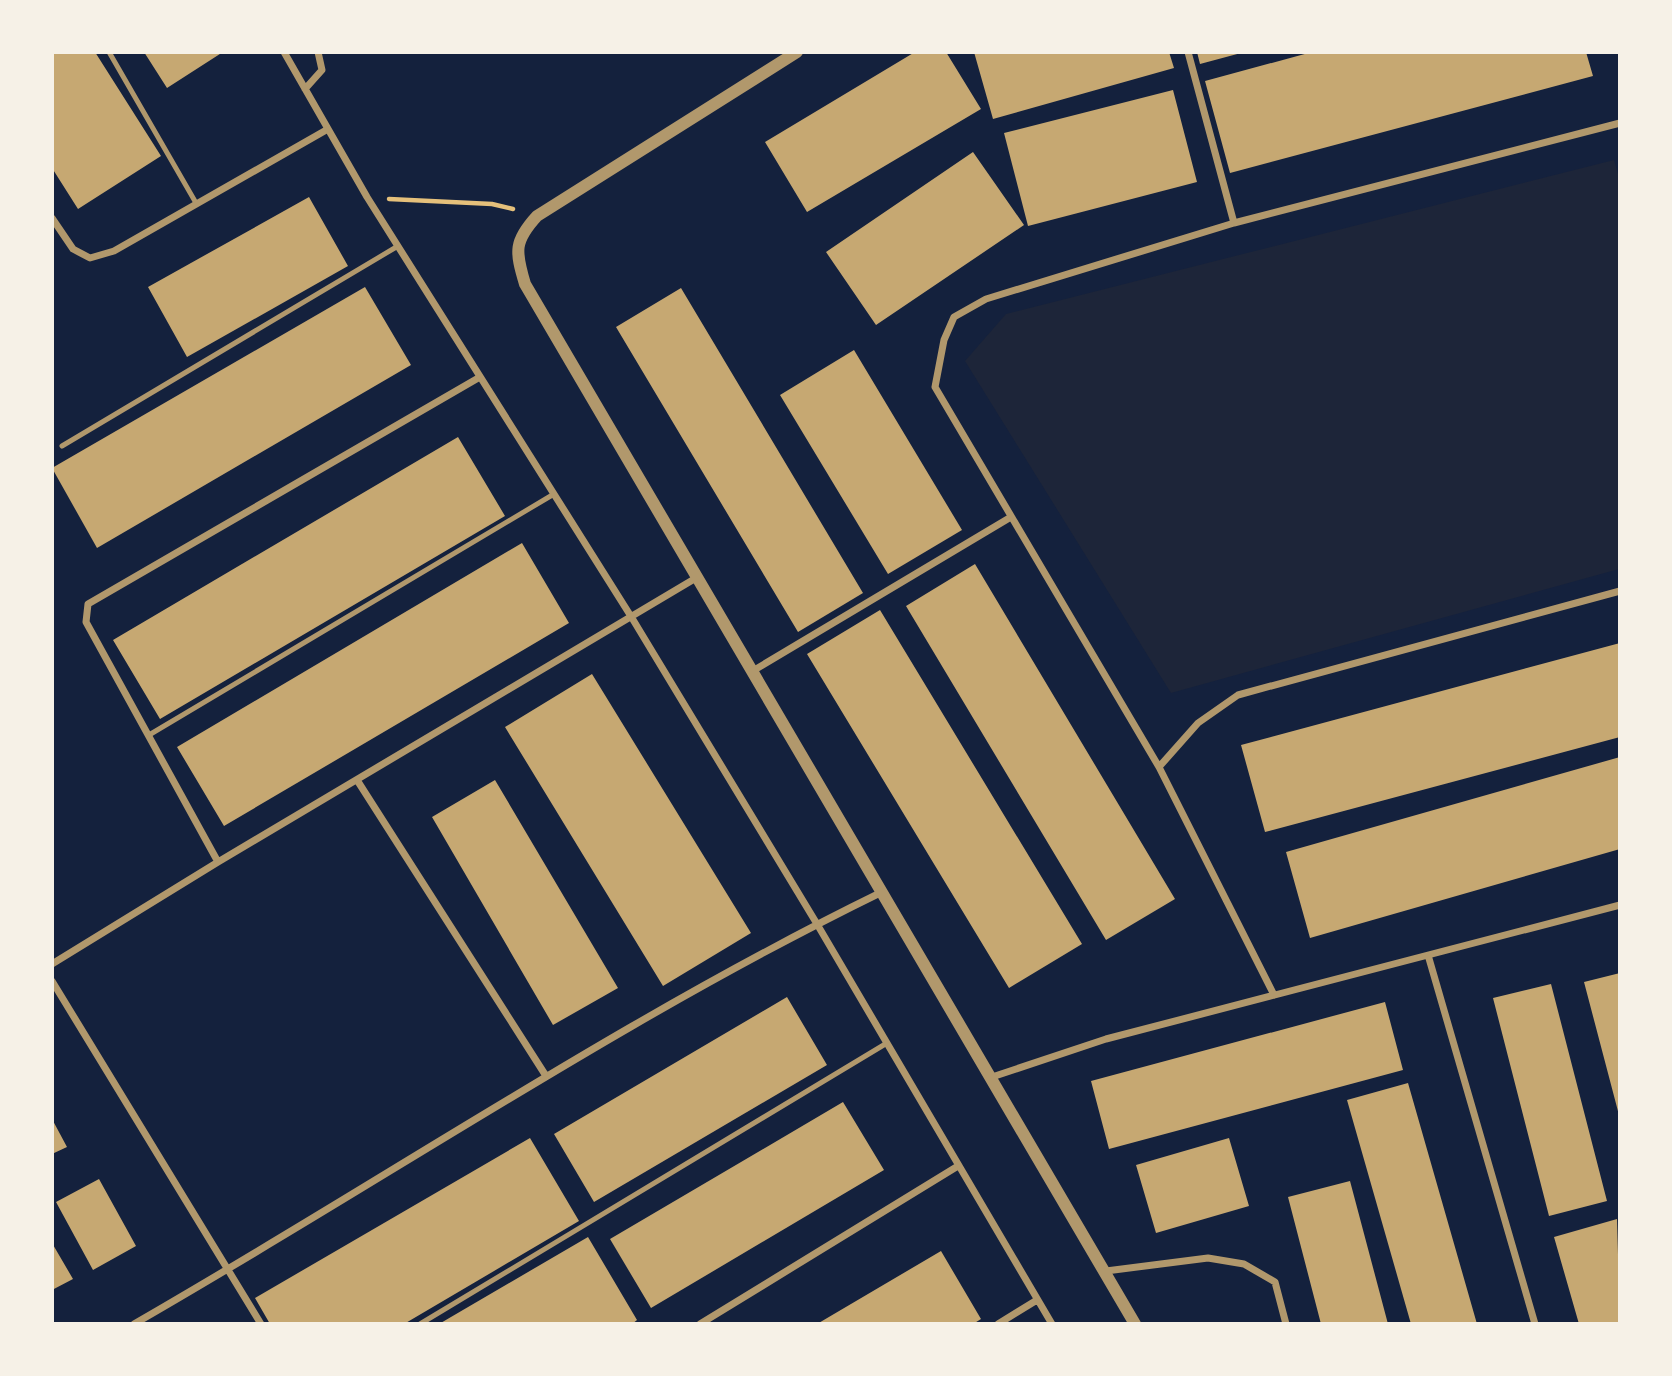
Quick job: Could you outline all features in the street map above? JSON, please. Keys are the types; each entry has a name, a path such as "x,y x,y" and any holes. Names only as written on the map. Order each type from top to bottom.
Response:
{"street":[{"path":"284,52 368,197 632,618 817,924 1052,1324"},
{"path":"305,89 322,70 318,52"},
{"path":"797,52 537,216 523,231 517,245 525,284 1135,1324"},
{"path":"1188,52 1234,223"},
{"path":"1274,995 1159,767 934,387 944,340 954,317 986,299 1234,223 1619,123"},
{"path":"52,218 74,249 90,258 114,251 328,129"},
{"path":"218,862 86,622 88,604 480,377"},
{"path":"751,672 1011,517"},
{"path":"52,964 218,862 696,578"},
{"path":"1159,767 1198,723 1238,695 1619,591"},
{"path":"357,780 546,1076"},
{"path":"134,1324 230,1269 546,1076 817,924 880,893"},
{"path":"992,1077 1106,1039 1619,905"},
{"path":"1429,955 1535,1324"},
{"path":"52,981 230,1269 261,1324"},
{"path":"700,1324 958,1166"},
{"path":"1106,1271 1208,1258 1244,1264 1275,1282 1286,1324"},
{"path":"998,1324 1037,1300"}],"lane":[{"path":"109,52 196,203"},
{"path":"62,446 398,246"},
{"path":"149,736 554,494"},
{"path":"420,1324 887,1043"}],"path":[{"path":"368,197 492,204 537,216"}],"shaded area":[{"path":"1614,160 1620,181 1619,569 1171,693 965,361 1006,314"}],"building":[{"path":"52,52 95,52 161,156 78,209 52,168"},
{"path":"144,52 223,52 167,88"},
{"path":"915,52 946,52 981,109 807,212 765,142"},
{"path":"974,52 1169,52 1174,68 993,119"},
{"path":"1197,52 1241,52 1241,53 1200,64"},
{"path":"1312,52 1586,52 1593,76 1230,173 1205,81"},
{"path":"1173,90 1197,182 1028,226 1004,133"},
{"path":"973,152 1024,225 876,325 826,252"},
{"path":"309,197 348,266 187,357 148,287"},
{"path":"365,287 411,365 97,548 52,468"},
{"path":"681,288 863,593 798,632 616,327"},
{"path":"854,350 962,530 888,574 780,395"},
{"path":"458,437 505,516 160,719 113,640"},
{"path":"522,543 569,623 224,826 177,747"},
{"path":"975,564 1175,899 1106,940 906,606"},
{"path":"880,610 1082,944 1009,988 807,654"},
{"path":"1620,643 1620,737 1265,832 1241,745"},
{"path":"592,674 751,933 663,986 505,727"},
{"path":"1620,757 1620,849 1310,938 1286,852"},
{"path":"495,780 618,988 553,1025 432,817"},
{"path":"1620,973 1620,1115 1619,1115 1584,982"},
{"path":"1551,984 1607,1201 1549,1216 1493,998"},
{"path":"787,997 827,1065 594,1202 554,1134"},
{"path":"1385,1002 1403,1070 1109,1149 1091,1081"},
{"path":"1408,1083 1477,1324 1411,1324 1347,1100"},
{"path":"843,1102 884,1170 651,1308 610,1239"},
{"path":"52,1119 67,1147 52,1154"},
{"path":"530,1138 579,1221 404,1324 270,1324 255,1298"},
{"path":"1229,1138 1249,1206 1156,1233 1136,1165"},
{"path":"99,1179 136,1246 93,1270 56,1202"},
{"path":"1350,1181 1388,1324 1321,1324 1288,1197"},
{"path":"1617,1219 1620,1324 1579,1324 1554,1237"},
{"path":"588,1237 637,1320 632,1324 439,1324"},
{"path":"52,1243 73,1279 52,1290"},
{"path":"941,1251 981,1319 973,1324 817,1324"}]}
